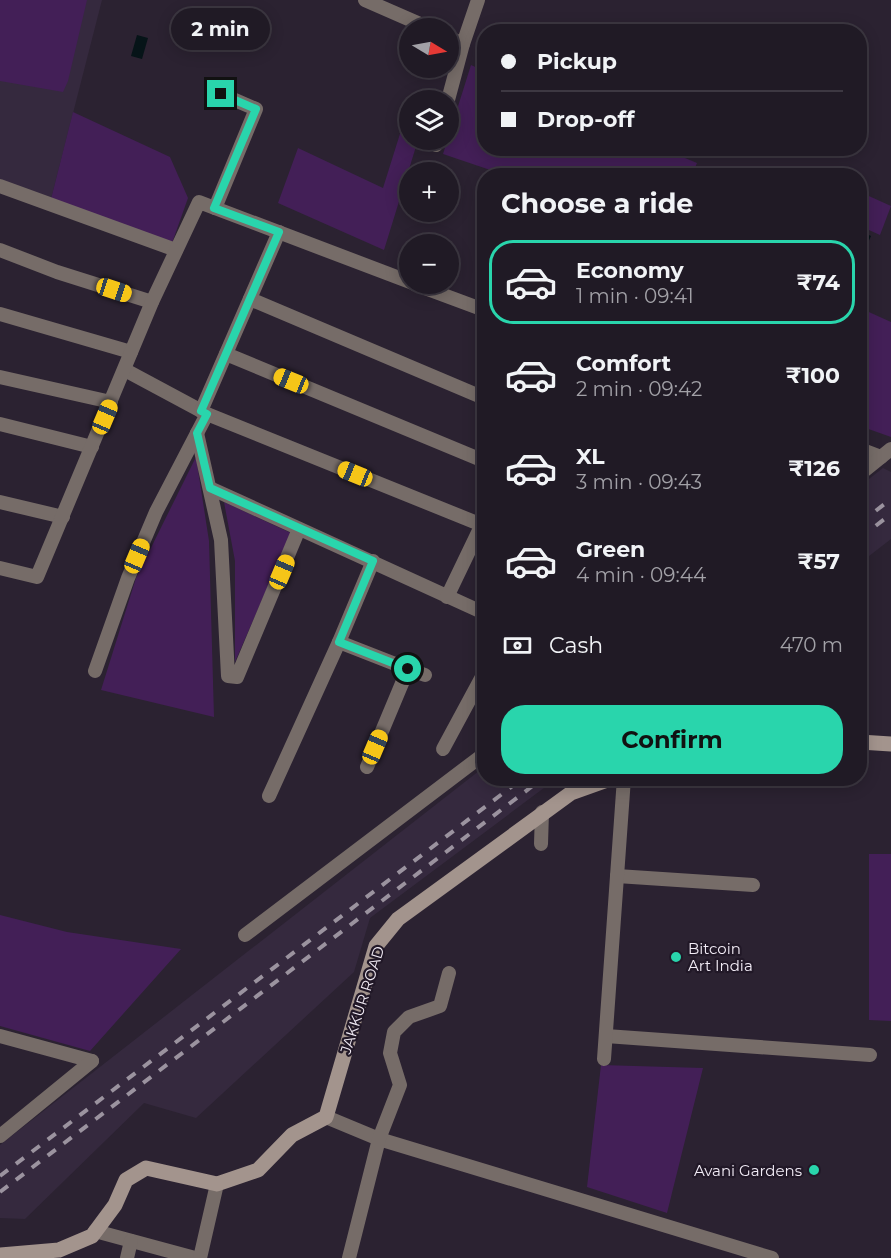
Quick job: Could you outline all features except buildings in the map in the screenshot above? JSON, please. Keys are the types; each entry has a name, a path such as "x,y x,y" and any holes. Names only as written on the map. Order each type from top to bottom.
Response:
{"street":[{"path":"365,0 406,18"},
{"path":"451,90 478,0"},
{"path":"459,42 463,44"},
{"path":"214,208 256,109 221,94"},
{"path":"0,186 176,250"},
{"path":"0,568 37,578 152,302 199,202 399,278"},
{"path":"95,671 128,578 151,523 197,433 226,354 279,232"},
{"path":"0,250 57,272 152,302"},
{"path":"441,294 477,307"},
{"path":"250,299 477,395"},
{"path":"0,314 131,352"},
{"path":"226,354 477,458"},
{"path":"125,370 204,413 477,521"},
{"path":"0,377 111,402"},
{"path":"0,424 92,447"},
{"path":"197,433 221,540 225,571 228,676 237,677 299,529"},
{"path":"867,450 886,453"},
{"path":"867,468 886,453"},
{"path":"210,488 477,610"},
{"path":"0,502 63,517"},
{"path":"447,597 477,535"},
{"path":"269,796 373,561"},
{"path":"339,642 425,675"},
{"path":"367,767 408,669"},
{"path":"443,749 477,686"},
{"path":"867,742 891,744"},
{"path":"245,935 477,759"},
{"name":"JAKKUR ROAD","path":"326,1117 376,946 398,919 542,812 571,793 591,786"},
{"path":"604,1059 623,786"},
{"path":"542,812 542,844"},
{"path":"617,876 753,885"},
{"path":"353,1257 379,1139 400,1085 390,1053 394,1032 409,1017 440,1006 449,974"},
{"path":"0,1036 92,1061 0,1136"},
{"path":"606,1036 870,1055"},
{"path":"0,1255 59,1250 92,1236 115,1206 126,1180 146,1168 217,1185 258,1170 292,1135 326,1117 379,1139 772,1258"},
{"path":"200,1258 217,1185"},
{"path":"95,1231 195,1258"},
{"path":"127,1258 131,1241"}],"shaded area":[{"path":"0,0 102,0 51,199 0,180"},
{"path":"0,0 87,0 68,81 63,92 0,81"},
{"path":"137,35 148,38 142,59 131,56"},
{"path":"471,65 477,68 477,156 680,156 697,163 695,168 484,168 443,154 444,150 459,150 459,103"},
{"path":"73,112 170,157 188,198 172,243 51,199"},
{"path":"399,137 399,150 415,150 411,162 399,162 399,201 384,250 278,203 298,148 383,188"},
{"path":"867,195 891,206 880,235 867,229"},
{"path":"867,311 891,322 891,437 867,428"},
{"path":"196,457 209,541 214,717 101,690 136,578"},
{"path":"883,468 891,472 891,539 867,558 867,481"},
{"path":"224,502 291,533 235,662 235,561"},
{"path":"477,772 477,786 547,786 370,918 354,972 196,1118 144,1103 25,1219 0,1218 0,1145"},
{"path":"869,854 891,854 891,1021 869,1020"},
{"path":"0,915 67,932 181,949 90,1051 0,1026"},
{"path":"601,1065 703,1068 667,1213 587,1187"}],"railway":[{"path":"867,518 891,499"},
{"path":"867,533 891,514"},
{"path":"0,1176 512,786"},
{"path":"0,1192 533,786"}],"place":[{"name":"Bitcoin Art India","path":"676,957"},
{"name":"Avani Gardens","path":"814,1170"}],"route":[{"path":"221,94 256,109 214,208 279,232 201,411 207,414 197,433 210,488 373,561 339,642 408,669"}]}
